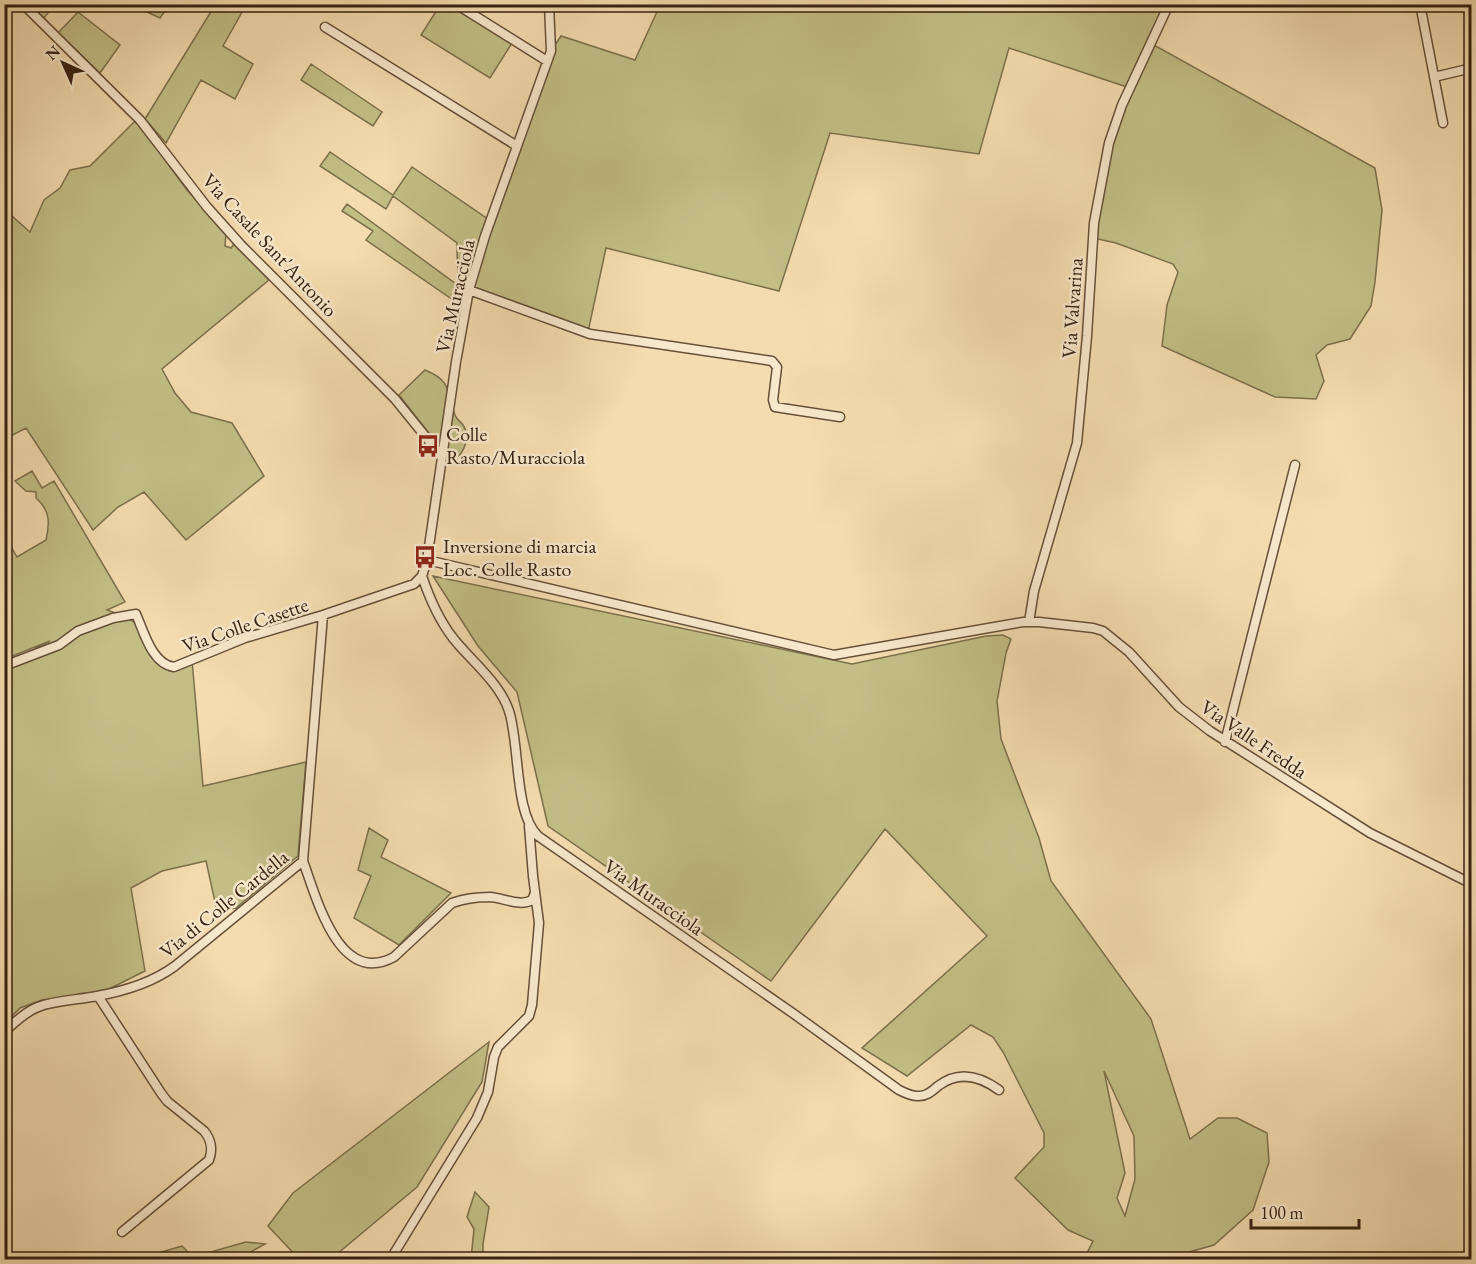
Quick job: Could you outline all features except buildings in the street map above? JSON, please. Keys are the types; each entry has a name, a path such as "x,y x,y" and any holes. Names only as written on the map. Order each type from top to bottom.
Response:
{"street":[{"name":"Via Casale Sant'Antonio","path":"23,4 140,120 207,207 241,245 395,399 442,457"},
{"path":"456,4 548,61"},
{"name":"Via Muracciola","path":"423,576 469,290 485,236 551,51 549,4"},
{"name":"Via Valvarina","path":"1029,622 1034,591 1078,440 1094,223 1108,143 1122,105 1169,4"},
{"path":"1419,4 1443,123"},
{"path":"325,27 517,146"},
{"path":"1434,78 1472,68"},
{"path":"469,290 590,334 772,361 777,367 773,400 775,407 840,417"},
{"path":"1225,742 1295,465"},
{"name":"Via Valle Fredda","path":"427,560 834,656 1029,622 1093,628 1103,632 1129,652 1185,713 1225,742 1370,833 1472,884"},
{"path":"323,615 414,584 423,576 443,624 490,681 508,709 528,823 539,923 530,1016 498,1047 488,1092 477,1118 390,1260"},
{"name":"Via Colle Casette","path":"4,666 59,645 78,631 113,618 136,614 157,659 163,664 174,667 246,638 323,615"},
{"name":"Via di Colle Cardella","path":"4,1032 36,1007 139,986 166,972 303,861 323,615"},
{"name":"Via Muracciola","path":"528,823 538,836 899,1090 914,1096 923,1096 951,1078 964,1076 981,1079 999,1090"},
{"path":"303,861 319,905 336,941 360,963 383,963 394,957 452,903 490,897 524,904 532,900 535,892"},
{"path":"98,996 161,1094 204,1131 211,1149 209,1160 122,1232"}],"shaded area":[{"path":"169,4 160,18 132,5"},
{"path":"1169,4 1152,44 1375,168 1382,210 1371,306 1350,339 1327,345 1316,355 1324,381 1316,399 1275,397 1162,346 1167,305 1178,272 1173,264 1116,243 1093,238 1109,139 1130,88 1009,48 979,154 830,133 779,291 606,248 588,332 469,290 464,290 456,302 366,240 373,231 342,211 347,204 463,289 458,272 457,243 393,196 386,209 320,166 330,152 393,195 412,167 491,221 551,51 561,36 635,60 660,5"},
{"path":"30,5 54,5 44,18"},
{"path":"215,5 246,5 223,46 253,64 235,99 201,80 166,143 145,119"},
{"path":"440,5 449,5 512,43 490,78 421,35"},
{"path":"78,12 120,45 100,73 58,33"},
{"path":"311,64 382,112 373,126 301,80"},
{"path":"135,121 187,190 226,233 225,246 231,248 234,244 269,280 162,369 175,393 191,412 232,423 264,476 186,540 144,492 118,507 93,530 26,428 5,439 4,209 30,232 44,200 60,188 70,170 90,166"},
{"path":"425,370 440,378 444,383 455,415 465,429 466,441 459,456 446,455 399,395"},
{"path":"32,471 42,488 54,481 125,602 107,610 124,616 141,626 157,659 171,667 192,660 203,786 306,762 298,856 236,908 217,911 206,861 162,871 131,888 145,971 105,991 42,1000 20,1008 5,1023 5,665 50,641 5,659 4,534 17,557 46,540 47,534 48,517 44,507 36,498 36,492 26,491 15,481"},
{"path":"433,576 852,664 986,636 1003,635 1011,639 997,701 1001,739 1039,838 1051,881 1151,1019 1190,1139 1218,1118 1237,1118 1267,1133 1269,1162 1253,1210 1214,1245 1186,1253 1182,1259 1084,1259 1093,1241 1068,1230 1015,1178 1044,1147 1044,1133 993,1037 971,1025 907,1076 862,1048 987,936 885,829 771,981 548,826 517,692 478,646","holes":["1104,1071 1134,1136 1135,1179 1125,1216 1117,1198 1125,1173"]},
{"path":"369,828 388,840 381,857 451,893 399,945 354,918 371,876 358,870"},
{"path":"489,1042 482,1082 417,1187 331,1259 299,1259 268,1226 293,1193"},
{"path":"475,1192 489,1207 483,1259 471,1259 474,1229 467,1217"},
{"path":"246,1242 265,1244 238,1259 137,1259 182,1246 193,1257"}],"place":[{"name":"Colle Rasto/Muracciola","path":"428,446"},
{"name":"Inversione di marcia Loc. Colle Rasto","path":"425,557"}]}
